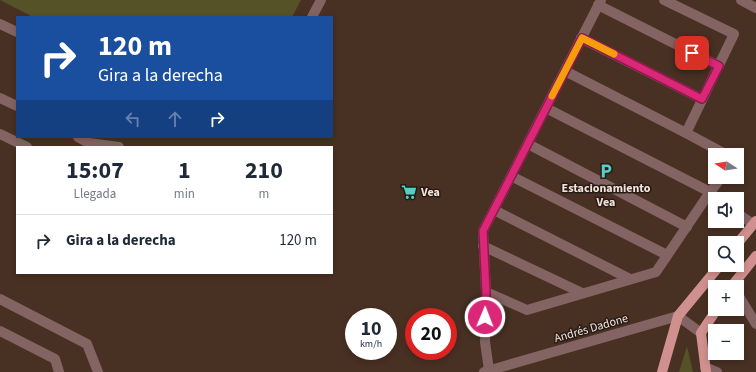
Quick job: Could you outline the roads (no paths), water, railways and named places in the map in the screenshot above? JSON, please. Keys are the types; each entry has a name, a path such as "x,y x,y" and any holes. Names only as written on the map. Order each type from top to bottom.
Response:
{"main road":[{"path":"744,236 755,222"},
{"path":"739,280 756,256"},
{"path":"662,372 678,316 714,272"},
{"path":"705,370 701,333 712,316"}],"street":[{"path":"313,16 321,0"},
{"path":"664,0 734,34 686,133"},
{"path":"741,0 756,8"},
{"path":"486,371 486,292 483,231 599,3 719,66"},
{"path":"0,24 16,32"},
{"path":"582,38 702,99"},
{"path":"564,71 714,148"},
{"path":"0,98 16,106"},
{"path":"546,108 708,193"},
{"path":"0,134 25,146"},
{"path":"80,138 89,142 113,146"},
{"path":"528,144 687,227"},
{"path":"511,176 667,254"},
{"path":"486,292 527,310 656,272 687,227 708,203"},
{"path":"494,210 630,279"},
{"path":"744,216 755,222"},
{"path":"483,246 582,294"},
{"path":"0,299 87,344 98,372"},
{"path":"744,305 756,324"},
{"path":"678,316 701,333"},
{"name":"Andrés Dadone","path":"486,371 678,316"},
{"path":"0,331 55,359 59,372"},
{"path":"705,370 717,372"}],"place":[{"name":"Estacionamiento Vea","path":"606,171"},
{"name":"Vea","path":"409,192"}]}
